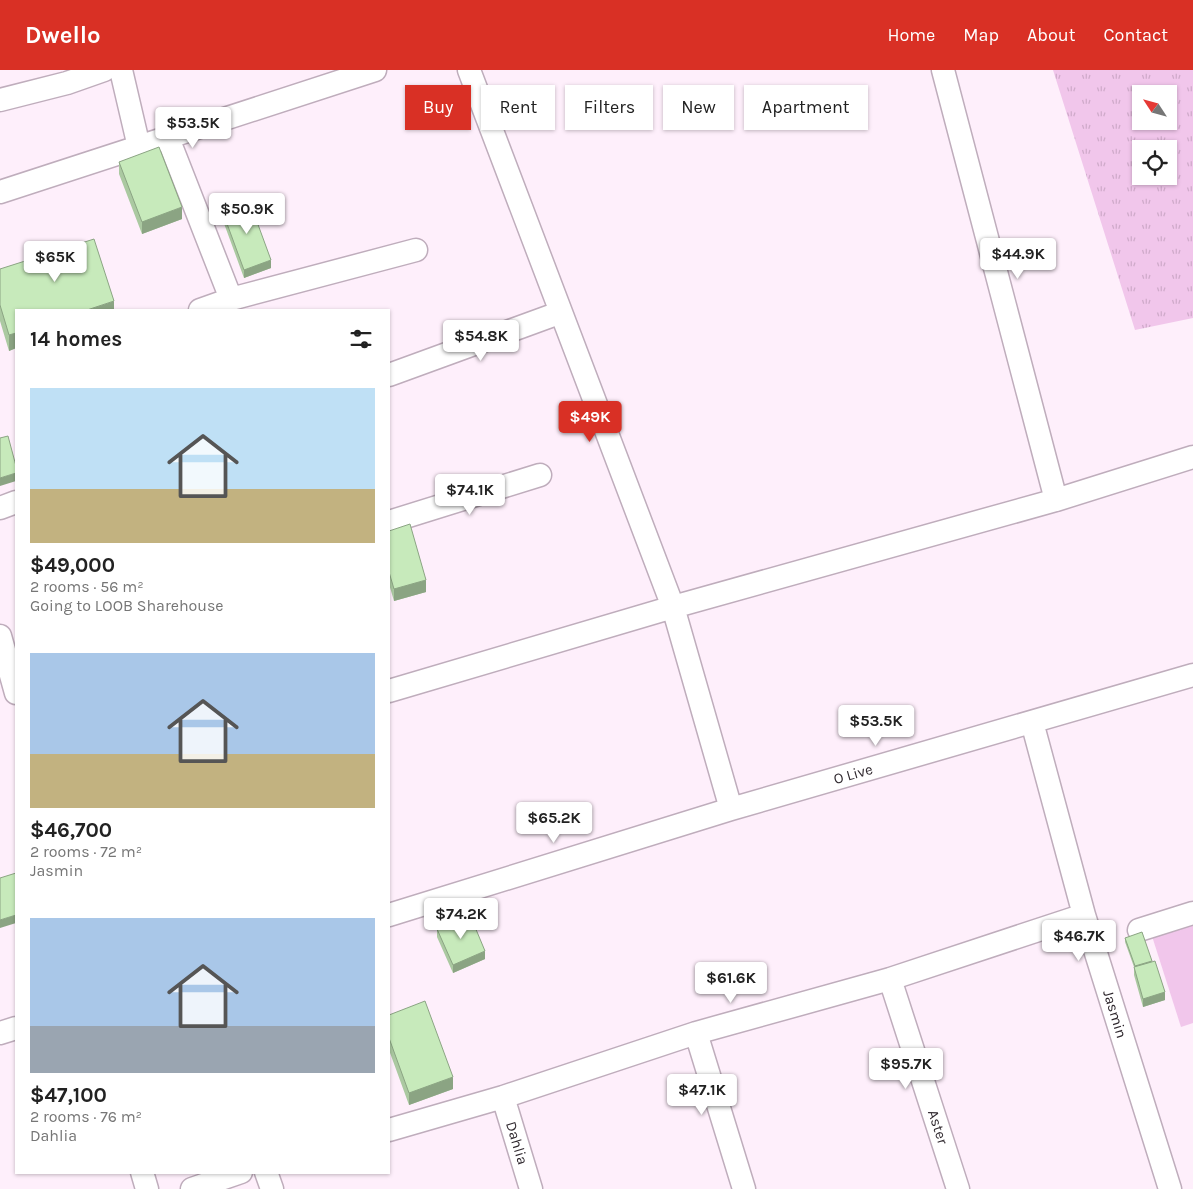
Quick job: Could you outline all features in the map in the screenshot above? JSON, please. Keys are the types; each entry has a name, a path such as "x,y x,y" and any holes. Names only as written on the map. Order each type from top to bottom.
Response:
{"street":[{"path":"0,100 67,83 104,70"},
{"path":"121,70 139,147"},
{"path":"0,192 375,70"},
{"path":"469,70 673,607 731,809"},
{"path":"943,70 1056,500"},
{"path":"168,138 231,299"},
{"path":"203,309 231,299 416,250"},
{"path":"390,375 560,313"},
{"path":"390,690 673,607 1056,500 1193,457"},
{"path":"390,522 540,475"},
{"path":"0,508 15,502"},
{"path":"0,636 15,689"},
{"name":"O Live","path":"390,915 731,809 1193,675"},
{"name":"Jasmin","path":"1032,722 1084,915 1170,1189"},
{"path":"1139,930 1193,913"},
{"path":"390,1130 503,1098 696,1033 890,979 1084,915"},
{"name":"Aster","path":"890,979 958,1189"},
{"path":"0,1033 15,1028"},
{"path":"696,1033 744,1189"},
{"name":"Dahlia","path":"503,1098 531,1189"},
{"path":"143,1174 147,1189"},
{"path":"192,1189 235,1174"},
{"path":"267,1174 272,1189"}],"green space":[{"path":"1053,70 1193,70 1193,318 1135,330"},
{"path":"1193,920 1193,1023 1181,1027 1151,933"}],"building":[{"path":"159,147 182,207 142,222 119,162"},
{"path":"249,200 271,260 244,270 222,210"},
{"path":"94,239 114,301 90,309 15,309 15,333 9,335 0,305 0,269"},
{"path":"8,436 15,462 15,473 0,478 0,438"},
{"path":"410,524 426,580 394,589 390,575 390,531"},
{"path":"15,873 15,915 0,920 0,878"},
{"path":"470,915 485,951 453,965 437,929"},
{"path":"1142,932 1152,961 1135,966 1125,938"},
{"path":"1155,961 1165,992 1143,999 1134,967"},
{"path":"425,1001 453,1077 409,1093 390,1041 390,1015"}]}
